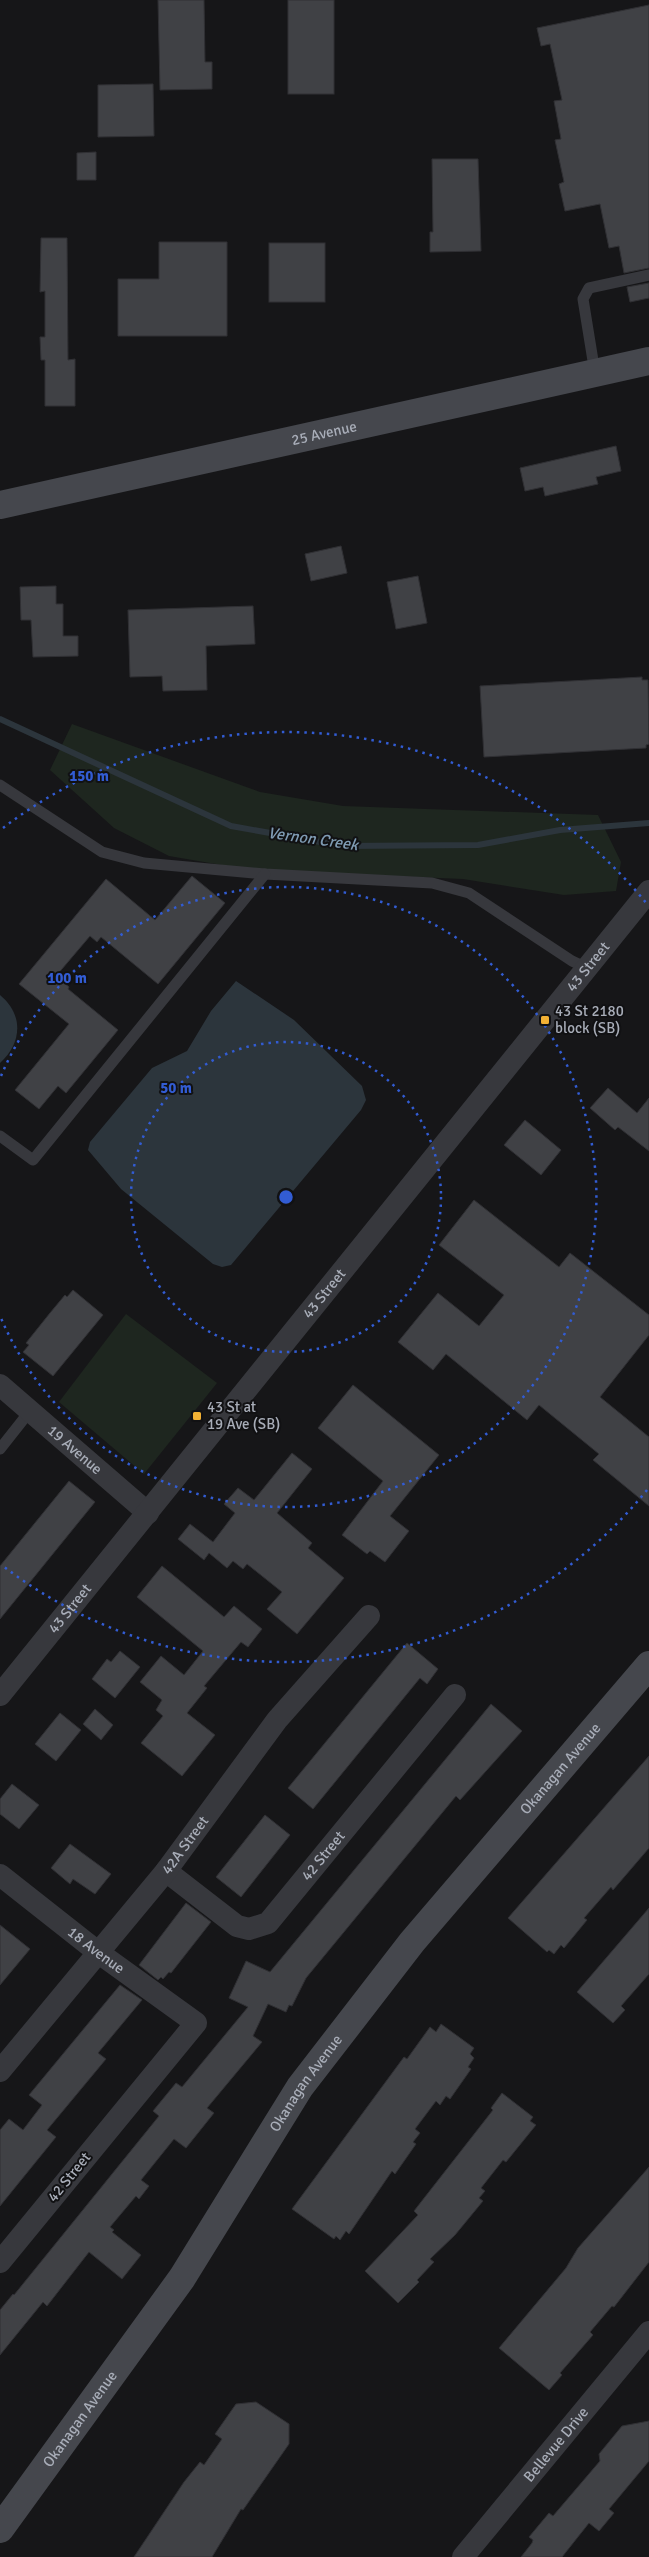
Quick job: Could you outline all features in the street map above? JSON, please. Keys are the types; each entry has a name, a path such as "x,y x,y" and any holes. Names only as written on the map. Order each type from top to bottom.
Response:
{"street":[{"name":"25 Avenue","path":"0,504 649,361"},
{"name":"43 Street","path":"0,1695 649,892"},
{"name":"19 Avenue","path":"0,1386 148,1513"},
{"name":"42A Street","path":"0,2071 166,1872 276,1720 369,1616"},
{"name":"Okanagan Avenue","path":"0,2529 182,2278 300,2087 412,1942 649,1665"},
{"name":"42 Street","path":"166,1872 237,1926 249,1929 268,1923 455,1695"},
{"name":"18 Avenue","path":"0,1875 99,1953 196,2024"},
{"name":"42 Street","path":"0,2262 196,2024"},
{"name":"Bellevue Drive","path":"463,2557 649,2332"}],"lane":[{"path":"595,373 583,299 589,288 649,275"},
{"path":"0,785 102,852 144,863 265,874 432,883 469,893 572,961 586,968"},
{"path":"0,1136 33,1160 265,874"},
{"path":"0,1449 30,1411"}],"shaded area":[{"path":"72,724 260,792 343,806 598,815 621,862 616,891 564,895 463,879 251,870 169,856 114,828 50,770"},
{"path":"236,981 294,1020 362,1086 366,1100 361,1110 231,1265 222,1267 213,1264 121,1189 88,1150 90,1142 152,1068 187,1051 211,1011"},
{"path":"0,995 13,1011 17,1029 13,1047 0,1063"},
{"path":"126,1314 217,1383 144,1474 59,1402"}],"building":[{"path":"158,0 204,0 205,62 212,62 212,89 160,90"},
{"path":"288,0 334,0 334,94 288,94"},
{"path":"649,5 649,268 624,273 619,246 609,248 600,204 565,211 559,184 564,182 555,140 561,139 554,101 562,100 550,44 541,46 537,28"},
{"path":"153,84 154,136 98,137 98,85"},
{"path":"96,152 96,180 77,180 77,153"},
{"path":"432,159 478,159 481,251 430,252 430,232 433,232"},
{"path":"41,238 67,238 68,360 75,359 75,406 45,406 45,360 41,360 40,337 45,337 45,291 40,292"},
{"path":"159,242 227,242 227,336 118,336 118,279 159,279"},
{"path":"269,243 325,243 325,302 269,302"},
{"path":"649,283 649,298 630,302 627,287"},
{"path":"616,446 621,471 596,477 598,484 545,496 543,487 525,491 520,468"},
{"path":"341,546 347,573 311,581 305,554"},
{"path":"418,576 427,623 396,629 387,582"},
{"path":"56,586 56,604 63,604 63,636 78,636 78,656 33,657 31,620 21,620 20,587"},
{"path":"253,606 255,644 206,646 207,690 163,691 162,676 130,677 128,610"},
{"path":"642,677 642,680 648,680 649,744 646,745 646,748 484,757 480,686"},
{"path":"192,876 225,903 158,984 101,937 97,942 90,936 56,976 69,987 68,989 118,1030 66,1093 58,1086 39,1109 15,1090 69,1024 19,984 106,879 155,920"},
{"path":"608,1088 637,1113 649,1098 649,1151 618,1127 615,1130 590,1108"},
{"path":"525,1120 561,1150 541,1175 504,1145"},
{"path":"474,1200 559,1267 570,1253 649,1315 649,1335 600,1397 649,1437 649,1506 593,1460 599,1454 539,1405 527,1420 446,1354 433,1370 398,1342 438,1293 479,1326 504,1295 439,1245"},
{"path":"73,1290 103,1315 53,1376 23,1352 29,1345 26,1343 50,1313 65,1295 67,1297"},
{"path":"353,1385 439,1455 390,1516 409,1531 385,1562 370,1551 367,1554 342,1535 383,1481 318,1428"},
{"path":"292,1453 312,1469 277,1513 312,1543 308,1548 344,1578 297,1634 267,1609 282,1592 247,1564 243,1569 233,1561 227,1568 209,1553 204,1560 178,1539 190,1524 213,1542 235,1513 224,1504 238,1488 254,1500"},
{"path":"69,1481 95,1502 0,1619 0,1566"},
{"path":"162,1566 224,1617 234,1606 262,1629 248,1647 241,1642 204,1686 207,1688 187,1713 215,1735 182,1776 141,1743 163,1716 156,1710 162,1700 140,1682 161,1656 184,1675 203,1651 137,1597"},
{"path":"407,1643 438,1669 427,1684 420,1678 313,1809 288,1788"},
{"path":"120,1651 140,1667 115,1698 92,1679 107,1659 111,1662"},
{"path":"491,1704 522,1731 460,1800 456,1796 306,1978 292,2006 289,2005 286,2012 268,2004 253,2036 262,2042 207,2108 214,2113 186,2148 174,2139 141,2180 149,2186 139,2199 136,2196 110,2227 114,2230 112,2232 141,2255 122,2279 89,2252 47,2306 43,2302 0,2355 0,2310 159,2116 153,2111 176,2083 182,2087 248,2007 229,1998 246,1961 270,1972"},
{"path":"95,1709 113,1725 101,1740 83,1724"},
{"path":"60,1713 81,1730 56,1761 35,1744"},
{"path":"649,1756 649,1848 613,1890 611,1887 584,1918 587,1920 564,1948 561,1945 554,1954 549,1950 547,1952 508,1918"},
{"path":"12,1784 39,1805 19,1829 0,1814 0,1799"},
{"path":"265,1815 290,1835 241,1897 216,1877"},
{"path":"70,1844 111,1874 95,1894 73,1879 70,1884 51,1868"},
{"path":"186,1903 211,1922 171,1973 169,1972 163,1979 161,1977 158,1980 139,1965"},
{"path":"649,1908 649,1974 621,2006 625,2010 613,2023 577,1992"},
{"path":"0,1925 30,1949 0,1985"},
{"path":"120,1985 142,2000 98,2053 106,2059 47,2130 56,2137 0,2206 0,2130 9,2119 23,2130 42,2105 29,2095"},
{"path":"441,2024 474,2048 470,2054 474,2058 468,2067 471,2069 450,2099 446,2096 440,2105 436,2101 415,2129 420,2133 413,2142 416,2144 395,2174 392,2171 349,2234 346,2231 340,2240 336,2236 334,2239 292,2209 404,2057 407,2059 430,2027 436,2032"},
{"path":"502,2093 533,2117 530,2121 536,2125 506,2162 503,2160 481,2188 485,2191 479,2198 483,2201 455,2235 430,2259 434,2262 417,2280 419,2282 398,2303 365,2271 418,2215 414,2211 493,2110 491,2108"},
{"path":"649,2167 649,2262 614,2307 612,2306 590,2332 593,2335 560,2373 562,2375 549,2390 499,2348 566,2268 578,2248"},
{"path":"256,2402 289,2424 289,2444 243,2510 241,2509 212,2557 134,2557 184,2482 200,2462 204,2465 222,2439 215,2434 236,2404"},
{"path":"649,2421 649,2461 609,2509 614,2513 599,2531 589,2523 562,2557 521,2557 532,2543 533,2540 529,2537 549,2513 553,2516 600,2461 599,2454 622,2426"}],"waterway":[{"name":"Vernon Creek","path":"0,719 231,826 343,846 478,845 560,830 649,823"}],"place":[{"name":"43 St 2180 block (SB)","path":"545,1020"},
{"name":"43 St at 19 Ave (SB)","path":"197,1416"}]}
